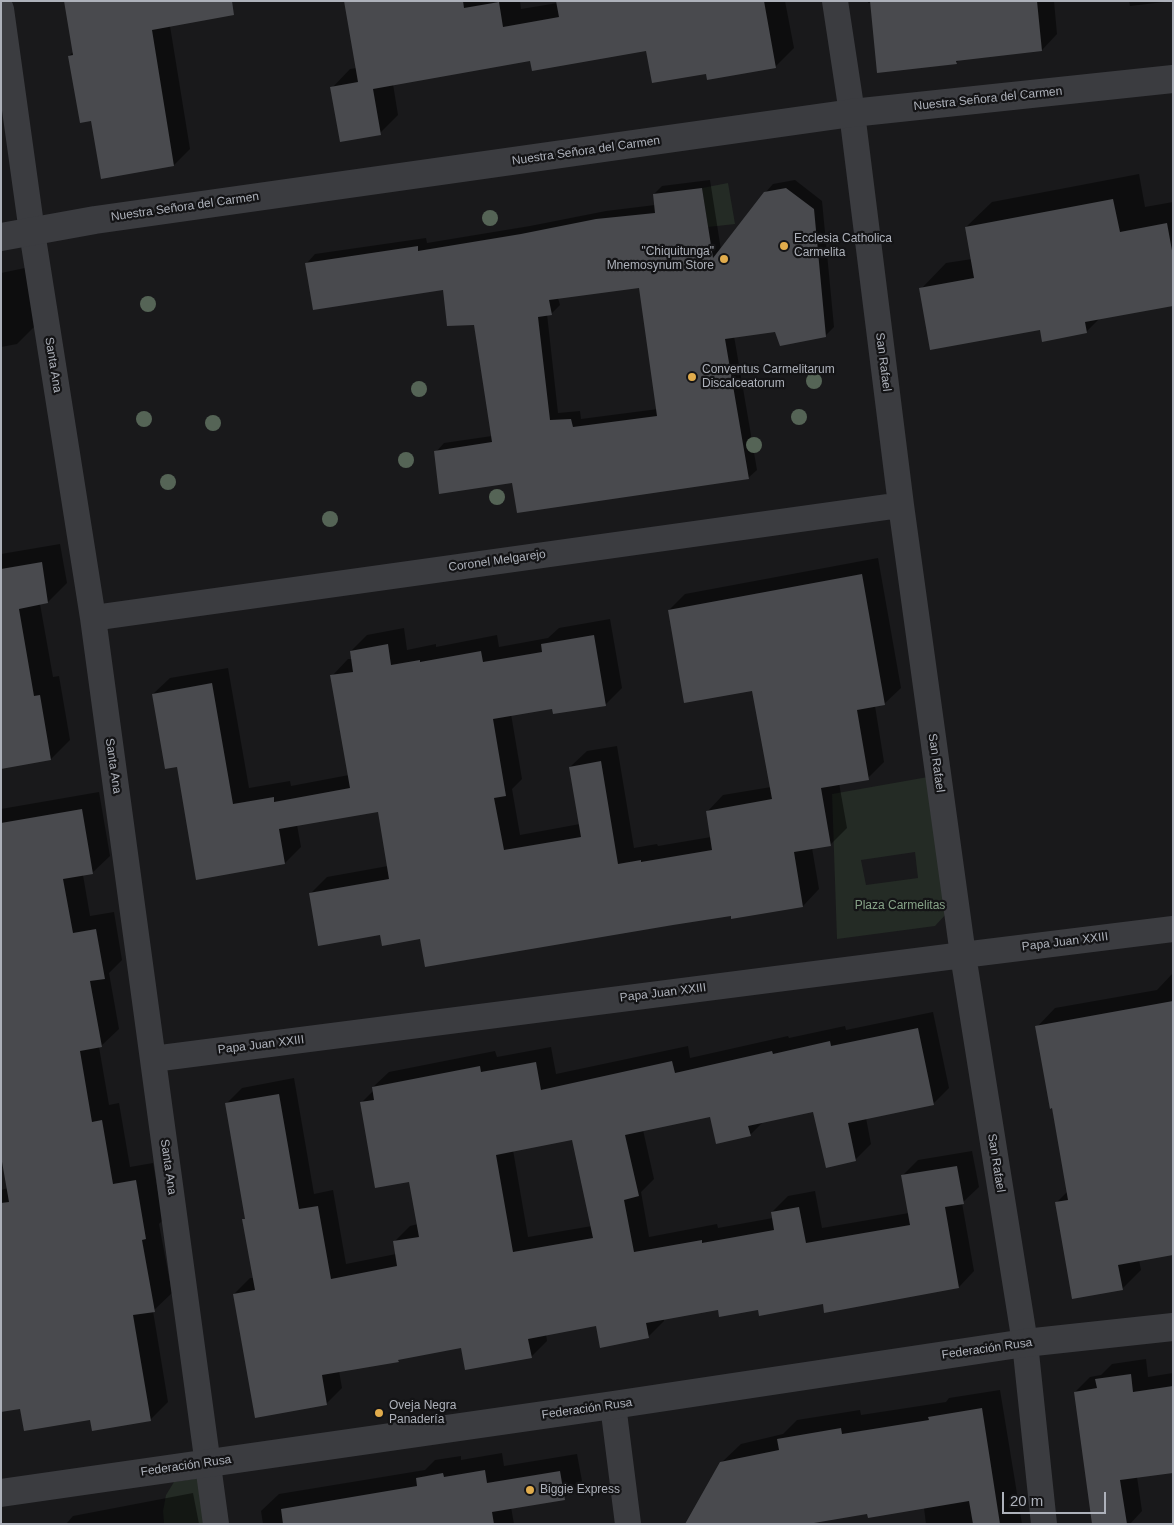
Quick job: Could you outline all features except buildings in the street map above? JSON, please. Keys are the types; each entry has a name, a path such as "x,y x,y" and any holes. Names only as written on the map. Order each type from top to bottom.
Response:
{"street":[{"name":"San Rafael","path":"835,1 852,113 901,505 963,955 1025,1343 1044,1524"},
{"name":"Santa Ana","path":"1,9 32,232 93,618 216,1524"},
{"name":"Nuestra Señora del Carmen","path":"1,237 95,220 852,113 1173,79"},
{"name":"Coronel Melgarejo","path":"93,618 901,505"},
{"name":"Papa Juan XXIII","path":"153,1059 1173,929"},
{"name":"Federación Rusa","path":"1,1492 613,1405 1025,1343 1173,1326"},
{"path":"613,1405 628,1524"}],"green space":[{"path":"728,183 735,224 708,227 702,188"},
{"name":"Plaza Carmelitas","path":"928,777 947,913 935,926 837,939 832,794","holes":["915,852 918,878 866,885 861,860"]},
{"path":"200,1478 223,1524 164,1524 163,1511 166,1495 174,1482"}],"place":[{"name":"Ecclesia Catholica Carmelita","path":"784,246"},
{"name":"\"Chiquitunga\" Mnemosynum Store","path":"724,259"},
{"name":"Conventus Carmelitarum Discalceatorum","path":"692,377"},
{"name":"Oveja Negra Panadería","path":"379,1413"},
{"name":"Biggie Express","path":"530,1490"}]}
